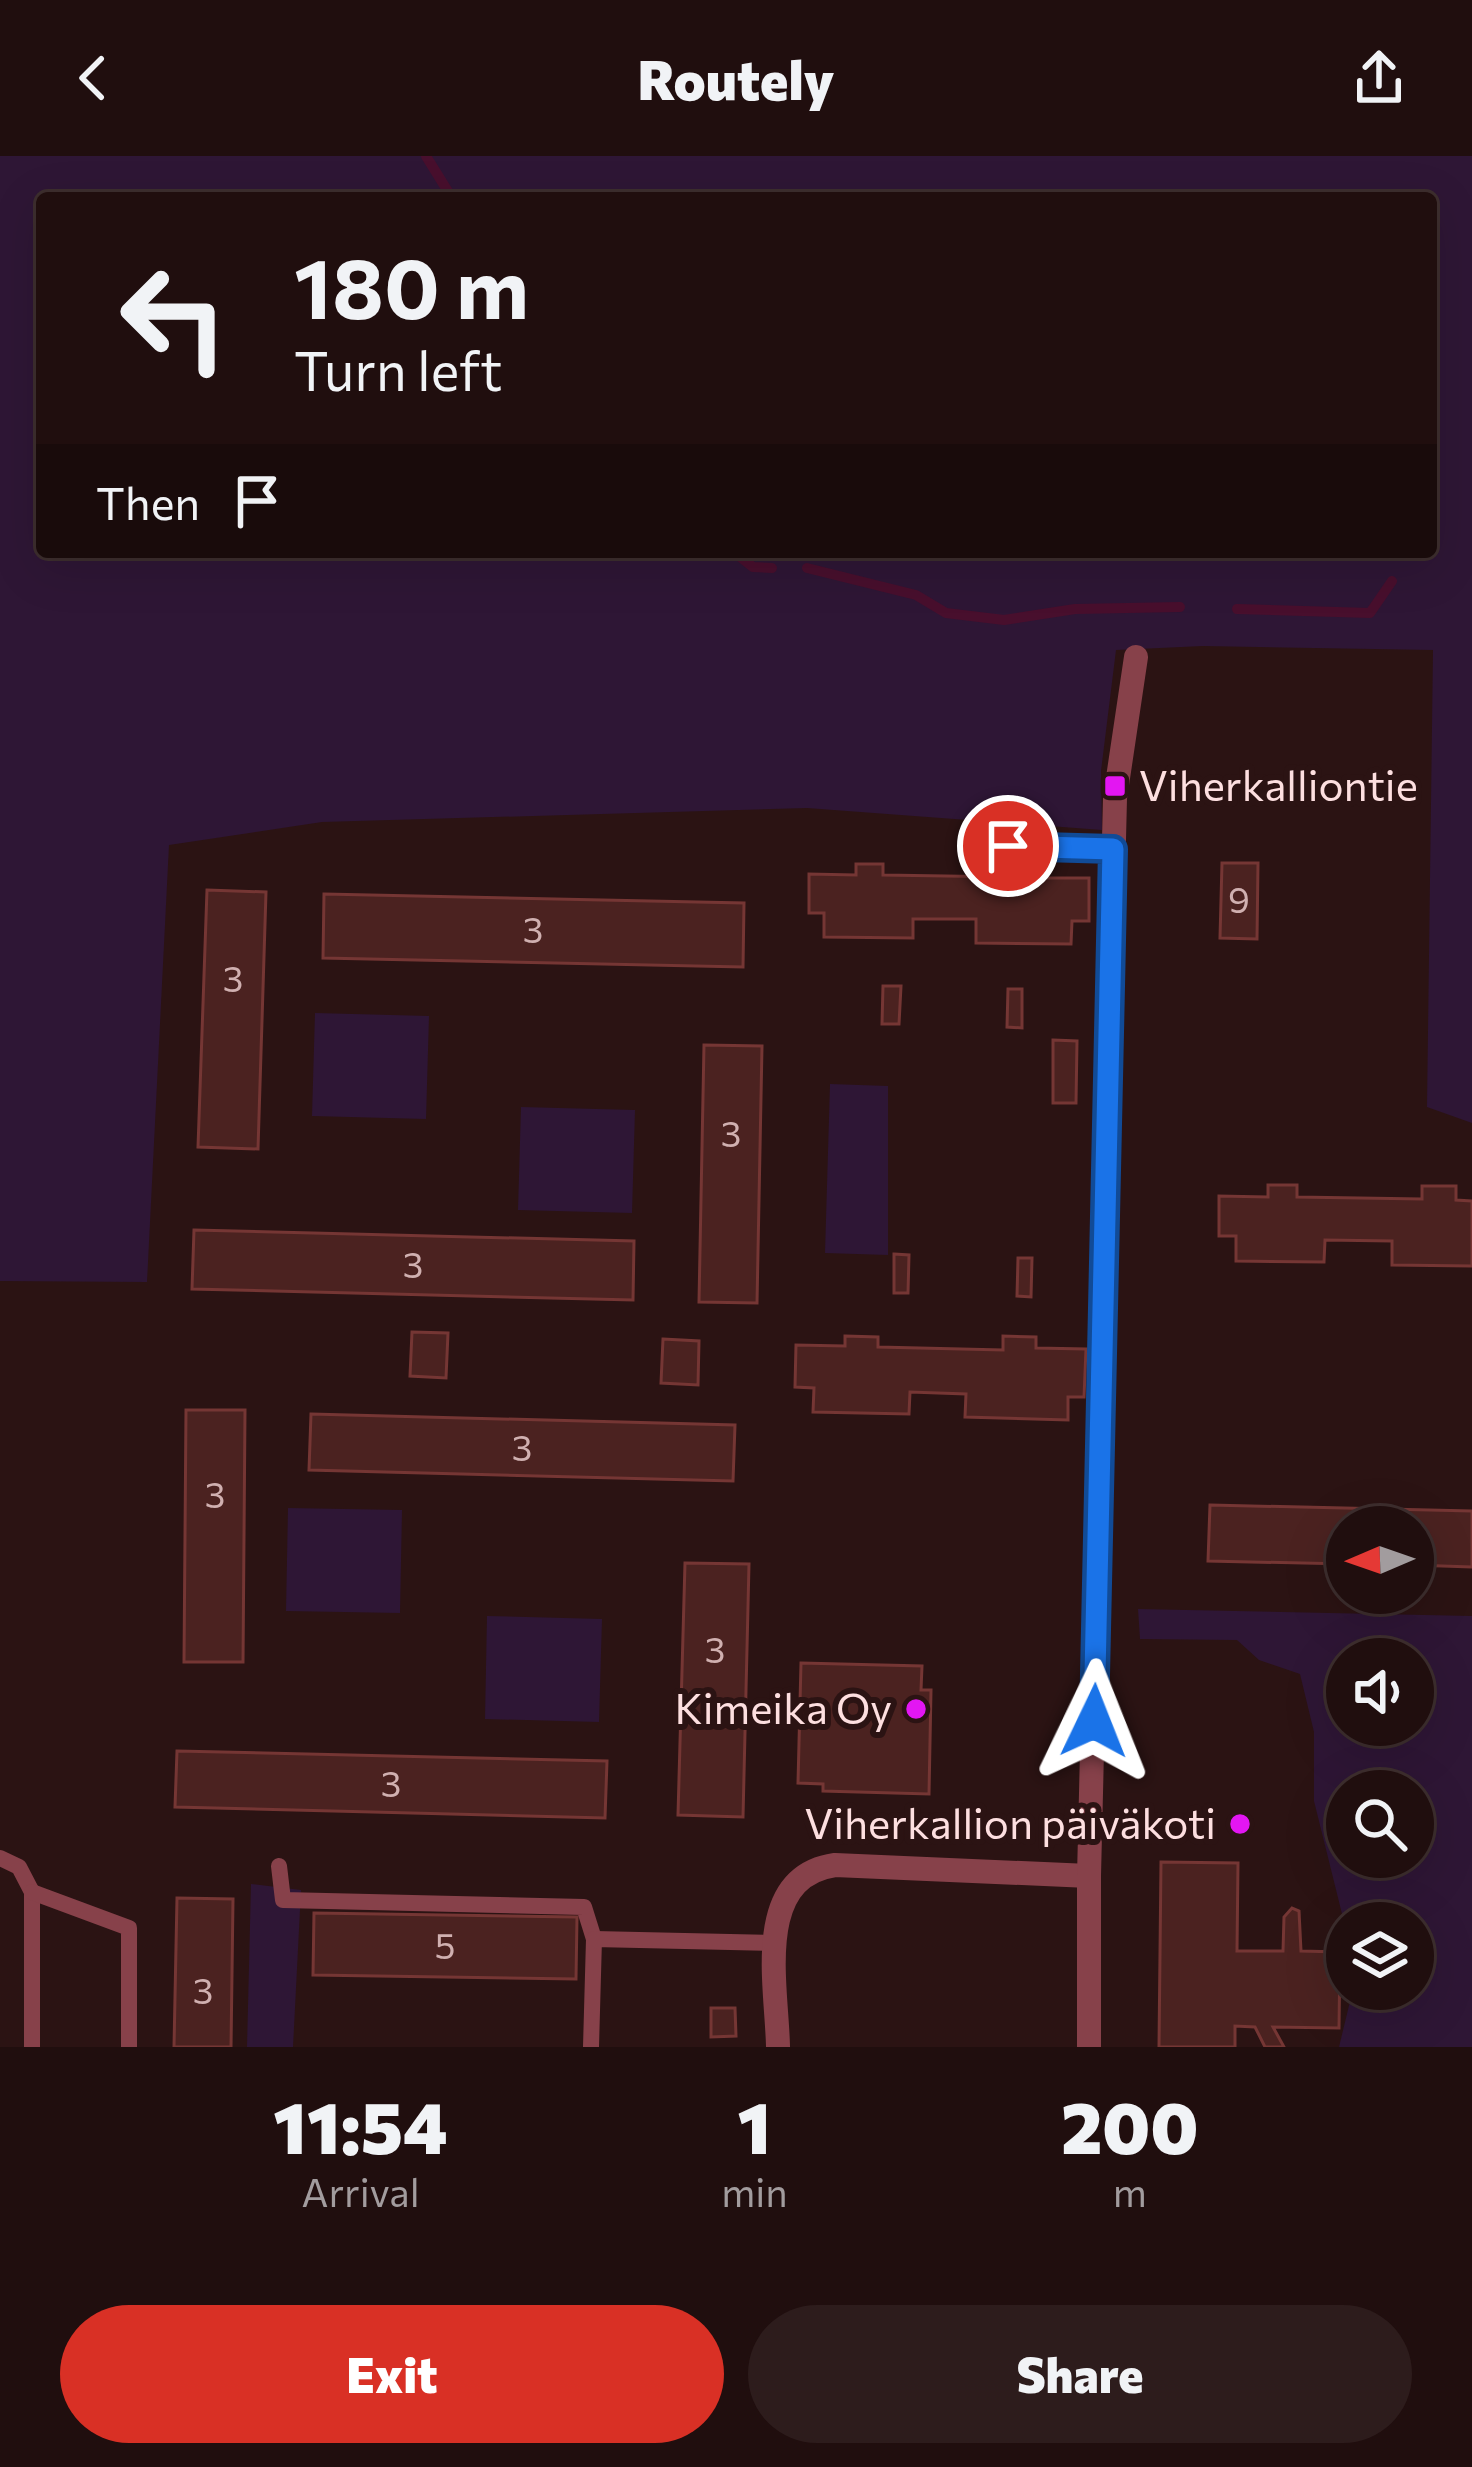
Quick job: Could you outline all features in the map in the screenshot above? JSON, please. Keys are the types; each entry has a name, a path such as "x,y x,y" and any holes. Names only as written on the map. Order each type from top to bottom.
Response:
{"street":[{"path":"1089,2047 1113,849 1115,798 1136,657"},
{"path":"778,2047 776,1921 782,1899 796,1880 817,1868 1089,1876"}],"lane":[{"path":"1008,846 1113,849"},
{"path":"0,1858 19,1867 32,1892 32,2047"},
{"path":"279,1866 283,1900 584,1907 594,1939 591,2047"},
{"path":"32,1892 129,1928 129,2047"},
{"path":"594,1939 776,1942"}],"shaded area":[{"path":"0,156 1472,156 1472,1123 1427,1107 1433,650 1203,646 1116,650 1101,771 1102,830 807,808 322,822 169,845 147,1282 0,1281"},
{"path":"315,1013 429,1016 426,1119 312,1116"},
{"path":"830,1084 888,1086 888,1255 825,1253"},
{"path":"521,1107 635,1110 632,1213 518,1210"},
{"path":"288,1508 402,1510 400,1613 286,1611"},
{"path":"1138,1609 1472,1616 1472,2047 1339,2047 1348,2010 1434,2010 1434,1902 1339,1902 1333,1878 1434,1878 1434,1770 1326,1770 1326,1849 1314,1801 1314,1732 1300,1674 1259,1660 1237,1640 1140,1639"},
{"path":"487,1616 602,1619 599,1722 485,1719"},
{"path":"251,1884 301,1890 293,2047 247,2047"}],"building":[{"path":"1009,863 1043,864 1043,878 1089,878 1089,921 1072,921 1071,944 976,943 976,919 913,919 913,938 824,937 824,913 809,913 809,874 856,875 856,864 883,864 883,875 1009,877"},
{"path":"1222,863 1258,863 1257,939 1220,938"},
{"path":"207,890 266,892 258,1149 198,1147"},
{"path":"324,894 744,903 743,967 323,958"},
{"path":"883,986 901,986 899,1024 882,1024"},
{"path":"1008,989 1022,989 1022,1028 1007,1027"},
{"path":"1053,1040 1077,1041 1076,1103 1053,1103"},
{"path":"704,1045 762,1046 757,1303 699,1302"},
{"path":"1268,1185 1297,1185 1297,1197 1422,1199 1422,1186 1456,1186 1456,1200 1472,1201 1472,1266 1392,1265 1392,1241 1325,1240 1324,1262 1236,1261 1236,1236 1219,1236 1219,1196 1268,1197"},
{"path":"194,1230 634,1241 633,1300 192,1289"},
{"path":"894,1254 909,1255 908,1293 894,1293"},
{"path":"1018,1258 1032,1258 1031,1297 1017,1296"},
{"path":"412,1332 448,1333 446,1378 410,1376"},
{"path":"845,1336 878,1337 878,1347 1003,1350 1003,1336 1036,1337 1036,1348 1086,1349 1084,1397 1068,1397 1068,1420 965,1417 966,1394 910,1392 909,1414 813,1412 814,1388 795,1387 796,1345 845,1346"},
{"path":"663,1339 699,1341 698,1385 661,1383"},
{"path":"186,1410 245,1410 243,1662 184,1662"},
{"path":"311,1414 735,1425 733,1481 309,1470"},
{"path":"1210,1505 1326,1508 1326,1564 1208,1561"},
{"path":"1434,1510 1472,1511 1472,1567 1434,1566"},
{"path":"685,1563 749,1564 743,1817 678,1815"},
{"path":"801,1663 922,1666 921,1690 931,1690 929,1794 823,1791 823,1784 798,1783"},
{"path":"177,1751 607,1761 605,1818 175,1807"},
{"path":"1161,1862 1238,1863 1237,1951 1283,1951 1284,1917 1292,1908 1299,1911 1301,1951 1326,1952 1326,2010 1339,2010 1339,2028 1273,2027 1284,2047 1265,2047 1255,2027 1235,2026 1235,2047 1159,2047"},
{"path":"177,1898 233,1899 231,2047 174,2047"},
{"path":"314,1913 577,1917 576,1979 313,1975"},
{"path":"711,2008 735,2008 736,2036 711,2037"}],"waterway":[{"path":"426,156 448,192"},
{"path":"742,558 753,567 772,568"},
{"path":"807,568 916,595 946,613 1004,620 1075,609 1180,607"},
{"path":"1237,609 1370,613 1392,581"}],"place":[{"name":"Viherkalliontie","path":"1115,786"},
{"name":"Kimeika Oy","path":"916,1709"},
{"name":"Viherkallion päiväkoti","path":"1240,1824"}],"route":[{"path":"1008,846 1113,849 1094,1721"}]}
